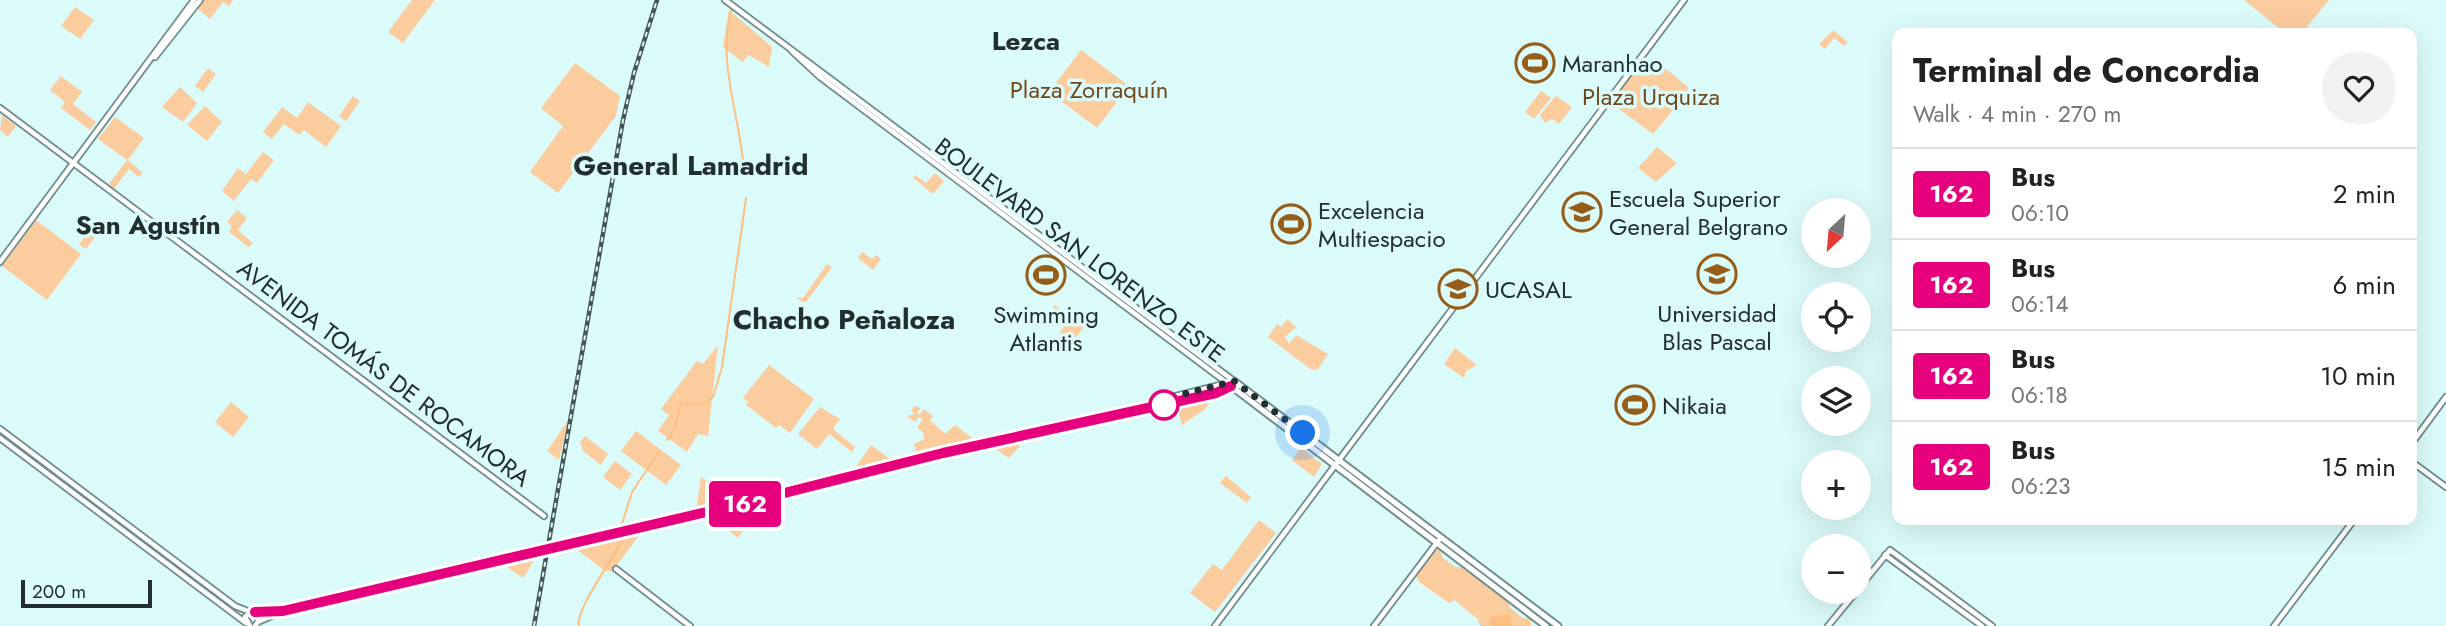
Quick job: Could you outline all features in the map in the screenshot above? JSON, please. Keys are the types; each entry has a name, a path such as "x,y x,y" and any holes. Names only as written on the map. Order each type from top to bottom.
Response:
{"main road":[{"path":"0,262 194,0"},
{"path":"151,60 200,0"},
{"name":"BOULEVARD SAN LORENZO ESTE","path":"725,0 1438,541"},
{"path":"1214,626 1684,0"},
{"name":"AVENIDA TOMÁS DE ROCAMORA","path":"0,108 544,516"},
{"path":"250,625 283,611 1149,405 1153,407 1216,393 1231,383"},
{"path":"2417,436 2446,397"},
{"path":"2439,406 2446,411"},
{"path":"0,429 235,606 253,612 283,611"},
{"path":"0,438 250,625"},
{"path":"2417,466 2446,487"},
{"path":"2274,626 2350,525"},
{"path":"1374,626 1438,541"},
{"path":"1438,541 1546,626"},
{"path":"1438,541 1558,626"},
{"path":"1871,572 1890,550 1993,626"},
{"path":"1885,555 1982,626"},
{"path":"616,569 690,626"},
{"path":"1828,626 1846,604"},
{"path":"253,612 267,626"},
{"path":"250,625 246,615 253,612"}],"green space":[{"path":"204,0 233,0 229,6 223,2 210,19 198,9"},
{"path":"412,0 435,0 403,43 388,32"},
{"path":"2244,0 2329,0 2306,28 2279,28"},
{"path":"75,7 94,20 80,39 61,26"},
{"path":"729,10 772,47 769,67 749,55 743,62 723,47"},
{"path":"1833,30 1848,42 1844,46 1834,38 1825,49 1819,44"},
{"name":"Plaza Zorraquín","path":"1081,50 1129,86 1097,128 1049,92"},
{"name":"Plaza Urquiza","path":"1654,59 1688,87 1688,92 1653,134 1619,109 1614,99 1643,61"},
{"path":"575,63 620,96 616,116 558,193 530,172 563,126 541,108"},
{"path":"208,68 216,74 203,92 195,86"},
{"path":"61,76 82,92 73,104 96,122 90,130 61,108 65,102 50,90"},
{"path":"180,87 197,103 183,122 162,107"},
{"path":"1541,91 1551,98 1534,119 1525,112"},
{"path":"353,96 360,101 346,121 339,116"},
{"path":"1556,96 1572,107 1559,124 1552,119 1545,123 1540,115"},
{"path":"308,102 341,126 326,147 304,130 299,135 284,124 272,139 263,132 282,107 297,118"},
{"path":"205,106 222,122 207,141 187,125"},
{"path":"2,115 16,126 8,137 0,130"},
{"path":"115,117 144,138 128,160 143,173 139,177 129,169 114,189 109,184 127,160 98,139"},
{"path":"1657,147 1677,163 1656,182 1638,168"},
{"path":"263,152 274,160 257,183 251,179 234,201 222,191 238,168 246,174"},
{"path":"935,173 944,181 933,194 913,178 915,175 926,183"},
{"path":"237,210 247,218 238,230 253,243 249,247 229,232 232,226 227,222"},
{"path":"36,220 81,254 47,300 2,266"},
{"path":"94,225 101,230 86,249 79,244"},
{"path":"862,252 872,259 876,255 881,259 873,270 858,258"},
{"path":"827,264 832,267 806,302 802,302 796,297 803,298"},
{"path":"1055,305 1084,327 1072,343 1059,333 1065,325 1049,313"},
{"path":"1287,319 1296,327 1285,337 1289,344 1296,335 1328,354 1318,369 1312,370 1268,337 1277,324 1281,327"},
{"path":"718,345 708,436 698,434 687,452 658,431 669,415 661,409 697,361 703,364"},
{"path":"1455,348 1477,365 1466,371 1464,378 1444,364"},
{"path":"769,365 814,399 790,433 779,425 776,428 746,405 748,401 743,398"},
{"path":"1214,396 1205,409 1182,425 1179,413 1185,402"},
{"path":"231,402 249,417 233,437 215,422"},
{"path":"914,406 921,408 917,413 919,415 924,409 933,416 930,420 945,434 955,425 972,438 971,442 916,453 914,444 924,439 923,432 917,428 923,419 919,417 915,422 907,416 915,414 911,411"},
{"path":"820,407 840,419 833,429 855,447 852,452 829,434 817,449 798,434"},
{"path":"569,419 559,460 547,451"},
{"path":"636,431 681,465 666,485 621,451"},
{"path":"585,436 608,454 601,465 583,451 580,442"},
{"path":"1018,443 1020,446 1009,458 992,447"},
{"path":"871,445 890,459 890,462 854,470"},
{"path":"1301,448 1322,464 1314,477 1292,460"},
{"path":"615,461 632,474 620,490 603,477"},
{"path":"1226,476 1251,497 1247,503 1220,483"},
{"path":"701,477 731,501 697,506"},
{"path":"740,514 750,521 738,538 728,530"},
{"path":"1259,520 1276,533 1215,612 1190,593 1213,564 1222,570"},
{"path":"640,534 612,572 604,570 576,549"},
{"path":"1440,550 1443,558 1455,567 1461,567 1510,603 1509,607 1523,618 1531,619 1531,626 1482,626 1478,623 1479,620 1454,600 1449,603 1419,582 1416,576 1435,551"},
{"path":"535,559 523,578 507,567"}],"shaded area":[{"path":"1510,614 1512,626 1490,626 1490,617"}],"waterway":[{"path":"731,10 727,30 728,70 744,170"},
{"path":"667,440 674,430 681,403 701,405 713,397 722,367 746,198"},
{"path":"621,527 632,492 659,452"},
{"path":"579,626 588,597 621,542"}],"railway":[{"path":"534,626 623,120 634,73 657,0"}],"bus line":[{"name":"162","path":"255,612 283,611 741,504 943,453 1149,405 1153,407 1216,393 1231,386"}],"place":[{"name":"Maranhao","path":"1535,63"},
{"name":"Escuela Superior General Belgrano","path":"1582,212"},
{"name":"Excelencia Multiespacio","path":"1291,224"},
{"name":"Universidad Blas Pascal","path":"1717,274"},
{"name":"Swimming Atlantis","path":"1046,275"},
{"name":"UCASAL","path":"1458,289"},
{"name":"Nikaia","path":"1635,405"}],"district":[{"name":"Lezca","path":"1026,41"},
{"name":"General Lamadrid","path":"691,165"},
{"name":"San Agustín","path":"148,225"},
{"name":"Chacho Peñaloza","path":"844,319"}],"route":[{"path":"1164,405 1157,401 1234,381 1303,433"}]}
